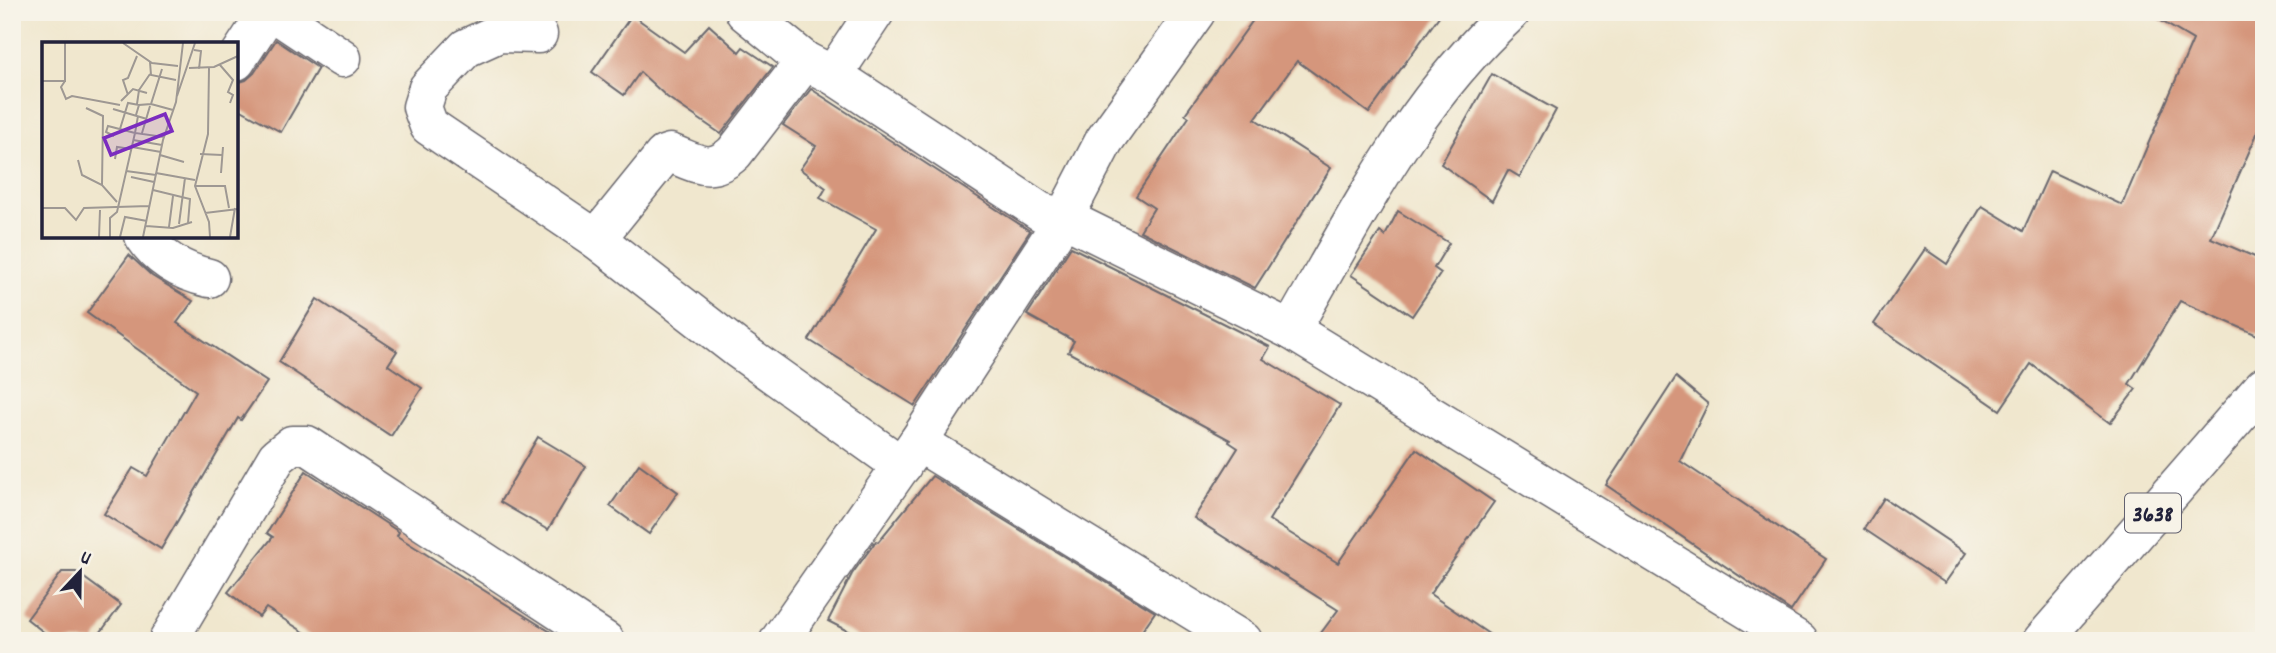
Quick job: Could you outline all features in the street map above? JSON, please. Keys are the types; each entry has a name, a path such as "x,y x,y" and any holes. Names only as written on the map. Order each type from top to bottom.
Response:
{"street":[{"path":"238,58 268,12"},
{"path":"273,12 342,58"},
{"path":"745,12 819,68 1041,212 1063,218 1290,330 1799,641"},
{"path":"596,239 664,155 670,153 709,167 722,164 875,12"},
{"path":"782,640 910,454 1063,218 1104,141 1196,12"},
{"path":"1290,330 1404,134 1471,48 1511,12"},
{"path":"538,34 499,33 466,48 428,88 422,107 429,126 596,239 738,349 910,454 1243,641"},
{"path":"145,238 152,249 178,268 209,278"},
{"name":"3638","path":"2042,641 2264,386"},
{"path":"168,641 277,457 292,445 307,445 605,641"}],"building":[{"path":"1259,12 1442,12 1369,113 1297,61 1255,119 1331,168 1255,288 1140,231 1154,208 1136,196 1189,117 1185,114"},
{"path":"2146,12 2264,12 2264,118 2211,238 2264,261 2264,338 2180,301 2129,384 2136,389 2110,423 2031,364 2000,410 1874,324 1925,249 1947,264 1982,206 2023,231 2050,171 2122,205 2193,40"},
{"path":"632,15 684,52 709,25 739,52 743,47 773,67 721,134 667,97 640,72 624,95 592,72"},
{"path":"276,40 318,68 281,132 238,108 238,82 254,73"},
{"path":"1492,74 1556,110 1520,177 1508,170 1492,201 1441,164"},
{"path":"811,89 1030,231 915,406 809,340 876,229 820,198 826,188 800,169 816,146 783,125"},
{"path":"1398,211 1449,243 1434,268 1441,273 1412,316 1351,275 1380,232 1385,236"},
{"path":"1071,247 1270,347 1263,359 1340,405 1269,520 1338,563 1416,449 1494,502 1430,594 1499,641 1315,641 1338,610 1194,518 1238,448 1229,442 1230,440 1068,352 1074,341 1027,315"},
{"path":"129,255 152,276 193,301 177,323 267,382 241,420 238,418 161,549 104,514 133,468 147,476 196,391 87,313"},
{"path":"317,299 397,351 388,365 422,388 391,436 279,362"},
{"path":"1676,377 1708,404 1680,461 1826,559 1791,611 1606,485"},
{"path":"538,437 586,466 548,530 500,502"},
{"path":"639,464 678,492 649,534 610,506"},
{"path":"306,471 399,532 397,536 565,641 318,641 266,608 259,617 228,592 273,537 267,533"},
{"path":"932,476 1155,612 1135,641 867,641 828,621 852,574 876,541 878,542"},
{"path":"1884,498 1966,553 1945,583 1864,529"},
{"path":"62,572 76,572 121,605 94,641 55,641 27,619"}]}
